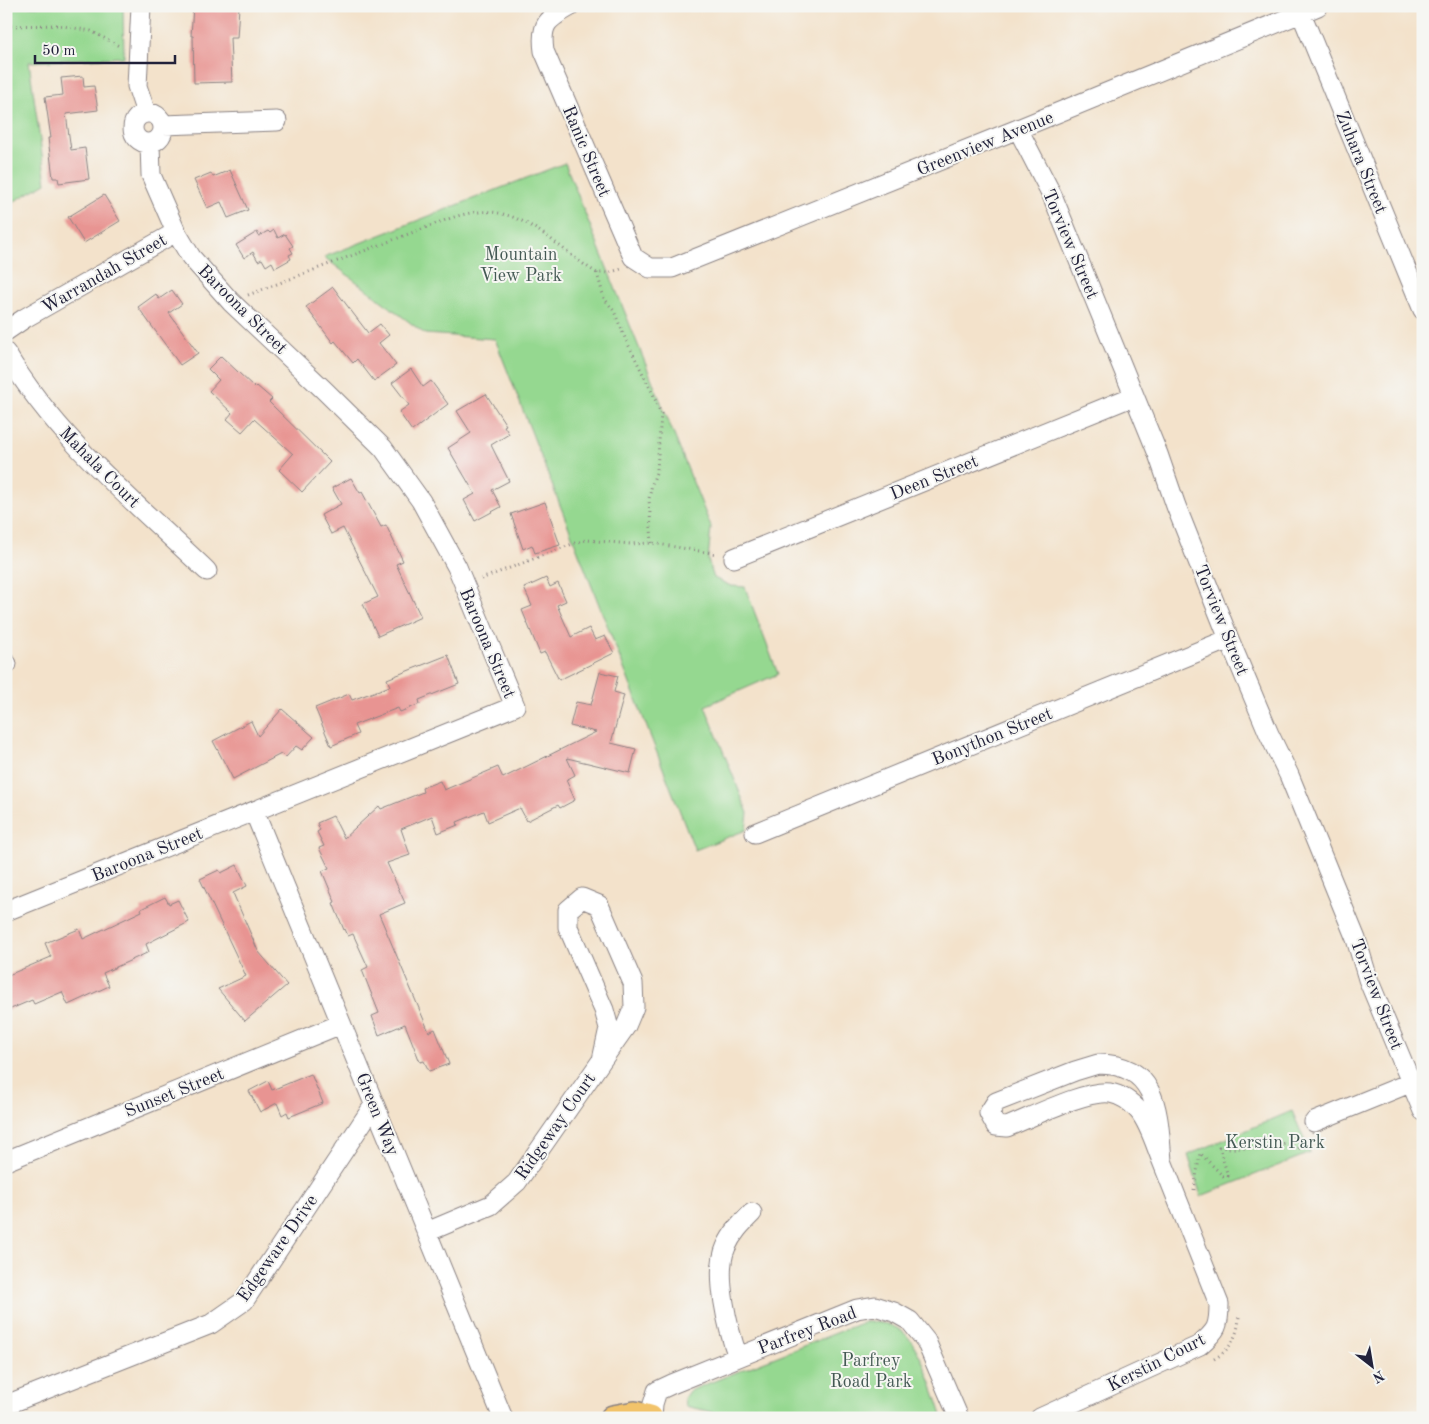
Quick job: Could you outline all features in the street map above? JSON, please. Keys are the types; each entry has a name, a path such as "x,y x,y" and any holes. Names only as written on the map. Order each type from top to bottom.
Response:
{"main road":[{"name":"Parfrey Road","path":"613,1418 635,1414 652,1418"}],"street":[{"path":"141,6 137,86 146,113"},
{"name":"Ranic Street","path":"571,6 557,14 545,25 542,36 544,51 633,258"},
{"name":"Greenview Avenue","path":"633,258 650,268 672,268 1018,130 1309,10"},
{"name":"Zuhara Street","path":"1309,10 1423,310"},
{"path":"146,113 157,116 163,126 160,137 150,144 140,142 133,134 136,118 146,113"},
{"path":"163,126 277,121"},
{"name":"Torview Street","path":"1018,130 1052,194 1134,396 1229,639 1269,734 1290,775 1356,939 1368,979 1417,1080 1423,1111"},
{"name":"Baroona Street","path":"6,911 515,706 457,567 422,501 383,448 324,388 231,302 191,257 176,232 151,174 150,144"},
{"name":"Warrandah Street","path":"6,331 25,318 176,232"},
{"name":"Mahala Court","path":"6,353 47,412 75,445 207,571"},
{"name":"Deen Street","path":"734,558 1134,396"},
{"name":"Bonython Street","path":"755,833 1229,639"},
{"name":"Green Way","path":"254,811 503,1418"},
{"name":"Ridgeway Court","path":"427,1232 491,1205 517,1182 626,1026 629,1020 634,1007 633,983 599,906 582,898 568,910 568,927 604,1010 609,1028 602,1060"},
{"name":"Sunset Street","path":"6,1160 341,1024"},
{"name":"Kerstin Court","path":"1040,1418 1200,1344 1213,1334 1219,1322 1219,1304 1147,1124 1129,1101 1110,1093 1097,1094 1072,1101 1007,1127 996,1126 989,1113 996,1102 1075,1071 1098,1064 1112,1064 1124,1067 1140,1077 1150,1089 1156,1107 1162,1161"},
{"path":"1314,1122 1417,1080"},
{"name":"Edgeware Drive","path":"6,1405 212,1324 244,1301 374,1105"},
{"path":"738,1357 726,1320 722,1270 725,1248 736,1229 752,1213"},
{"name":"Parfrey Road","path":"652,1418 653,1404 657,1392 857,1309 875,1306 894,1312 910,1322 926,1341 959,1418"}],"path":[{"path":"6,26 58,25 91,31 124,48 138,51"},
{"path":"231,302 427,227 456,217 479,212 503,213 524,221 597,273 608,273 621,269 633,258"},
{"path":"597,273 604,298 614,310 625,338 661,414 656,470 650,499 652,543"},
{"path":"464,586 586,540 631,544 652,543 734,558"}],"green space":[{"path":"6,6 123,6 124,57 29,62 46,183 6,206"},
{"name":"Mountain View Park","path":"565,163 711,527 708,560 714,578 731,586 745,587 778,674 705,706 748,813 746,830 695,850 495,339 425,334 324,257"},
{"name":"Kerstin Park","path":"1292,1111 1310,1153 1201,1196 1188,1155"},
{"name":"Parfrey Road Park","path":"864,1322 890,1325 910,1339 922,1360 943,1418 738,1418 685,1406 684,1398 689,1391"}],"building":[{"path":"193,6 239,7 237,38 230,38 232,82 194,83 193,36 191,36"},
{"path":"83,76 84,87 94,86 98,110 66,114 71,150 85,148 89,179 59,183 58,178 53,178 48,138 51,138 45,97 63,95 61,78"},
{"path":"230,170 248,210 228,218 221,202 207,208 194,180 211,173 213,177"},
{"path":"104,195 120,221 84,243 68,217"},
{"path":"274,230 278,238 285,234 293,246 290,248 293,253 289,255 291,259 275,268 272,262 266,266 262,259 258,261 253,252 244,258 236,245 257,232 259,236"},
{"path":"333,287 368,333 380,324 389,335 379,343 396,365 374,381 357,359 353,363 335,341 333,343 306,307"},
{"path":"172,290 182,304 169,313 198,353 180,365 138,307 156,294 159,299"},
{"path":"221,356 255,388 257,386 272,399 269,402 330,462 302,492 279,470 293,454 254,419 242,432 227,419 232,413 209,391 219,380 208,369"},
{"path":"411,369 423,387 431,381 448,404 412,431 399,412 409,405 392,383"},
{"path":"486,394 506,425 504,426 509,434 491,445 509,481 492,490 501,507 475,521 464,500 475,494 448,448 471,433 457,411"},
{"path":"351,478 360,493 362,492 381,527 386,525 403,561 396,564 421,617 378,636 363,604 378,597 343,528 331,534 321,515 341,504 332,488"},
{"path":"545,502 560,545 535,553 532,545 523,549 511,514"},
{"path":"546,578 550,587 558,583 566,601 557,605 571,637 589,628 595,640 605,636 614,653 559,680 545,652 540,654 522,610 532,606 524,588"},
{"path":"448,655 459,684 419,700 420,704 400,712 398,708 354,725 358,734 331,746 315,708 349,694 352,700 390,686 387,679"},
{"path":"600,672 618,676 614,692 624,695 611,743 636,749 630,773 567,758 575,775 566,780 575,800 560,808 558,805 527,821 520,808 488,822 484,811 457,822 458,825 438,833 432,816 401,829 410,855 387,863 405,903 379,914 429,1032 435,1029 449,1064 429,1071 424,1061 420,1062 405,1024 379,1035 372,1016 379,1013 362,970 368,967 353,934 348,936 344,930 322,871 329,868 319,848 324,846 317,832 320,830 317,823 333,816 344,838 379,806 381,809 423,792 422,788 440,781 444,790 498,767 503,778 596,732 570,726 576,702 591,705"},
{"path":"282,709 314,737 302,750 296,746 286,757 281,754 233,779 213,741 251,721 258,736"},
{"path":"237,865 247,886 233,893 258,951 287,985 245,1021 218,989 246,976 200,879 219,870 221,873"},
{"path":"165,897 169,904 178,900 189,922 146,944 149,952 103,973 109,986 68,1005 62,992 34,1004 32,1000 6,1011 6,976 51,957 45,943 79,929 83,939 142,911 141,909"},
{"path":"311,1074 323,1103 289,1117 287,1112 282,1115 277,1103 260,1112 249,1091 268,1081 272,1090"}]}
